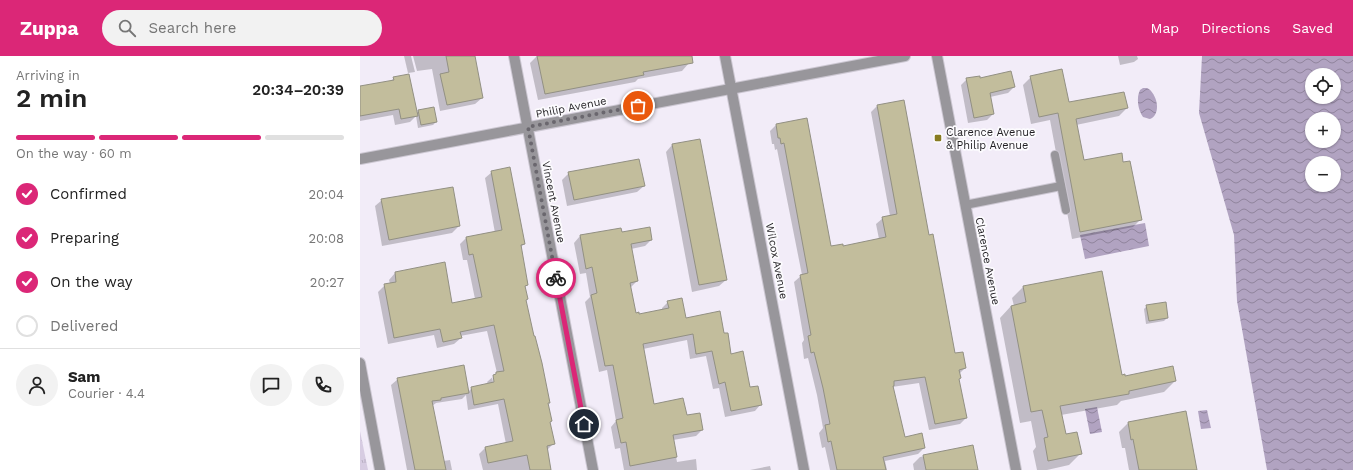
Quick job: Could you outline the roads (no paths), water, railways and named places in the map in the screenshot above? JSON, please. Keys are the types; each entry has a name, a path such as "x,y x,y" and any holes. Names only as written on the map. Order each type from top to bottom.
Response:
{"street":[{"name":"Vincent Avenue","path":"514,56 593,470"},
{"name":"Wilcox Avenue","path":"726,56 804,470"},
{"name":"Philip Avenue","path":"360,159 905,56"},
{"name":"Clarence Avenue","path":"937,56 1016,470"},
{"path":"360,363 380,470"}],"lane":[{"path":"1055,155 1066,210"},
{"path":"965,205 1061,186"}],"water":[{"path":"1202,56 1353,56 1353,470 1267,470 1237,301 1234,235 1199,113"},
{"path":"1143,88 1147,88 1156,99 1156,113 1150,119 1143,117 1139,107 1139,93"},
{"path":"1145,223 1149,246 1085,259 1080,235"},
{"path":"1097,407 1102,432 1090,434 1085,409"},
{"path":"1207,410 1211,428 1201,429 1198,411"}],"place":[{"name":"Clarence Avenue & Philip Avenue","path":"938,138"}]}
